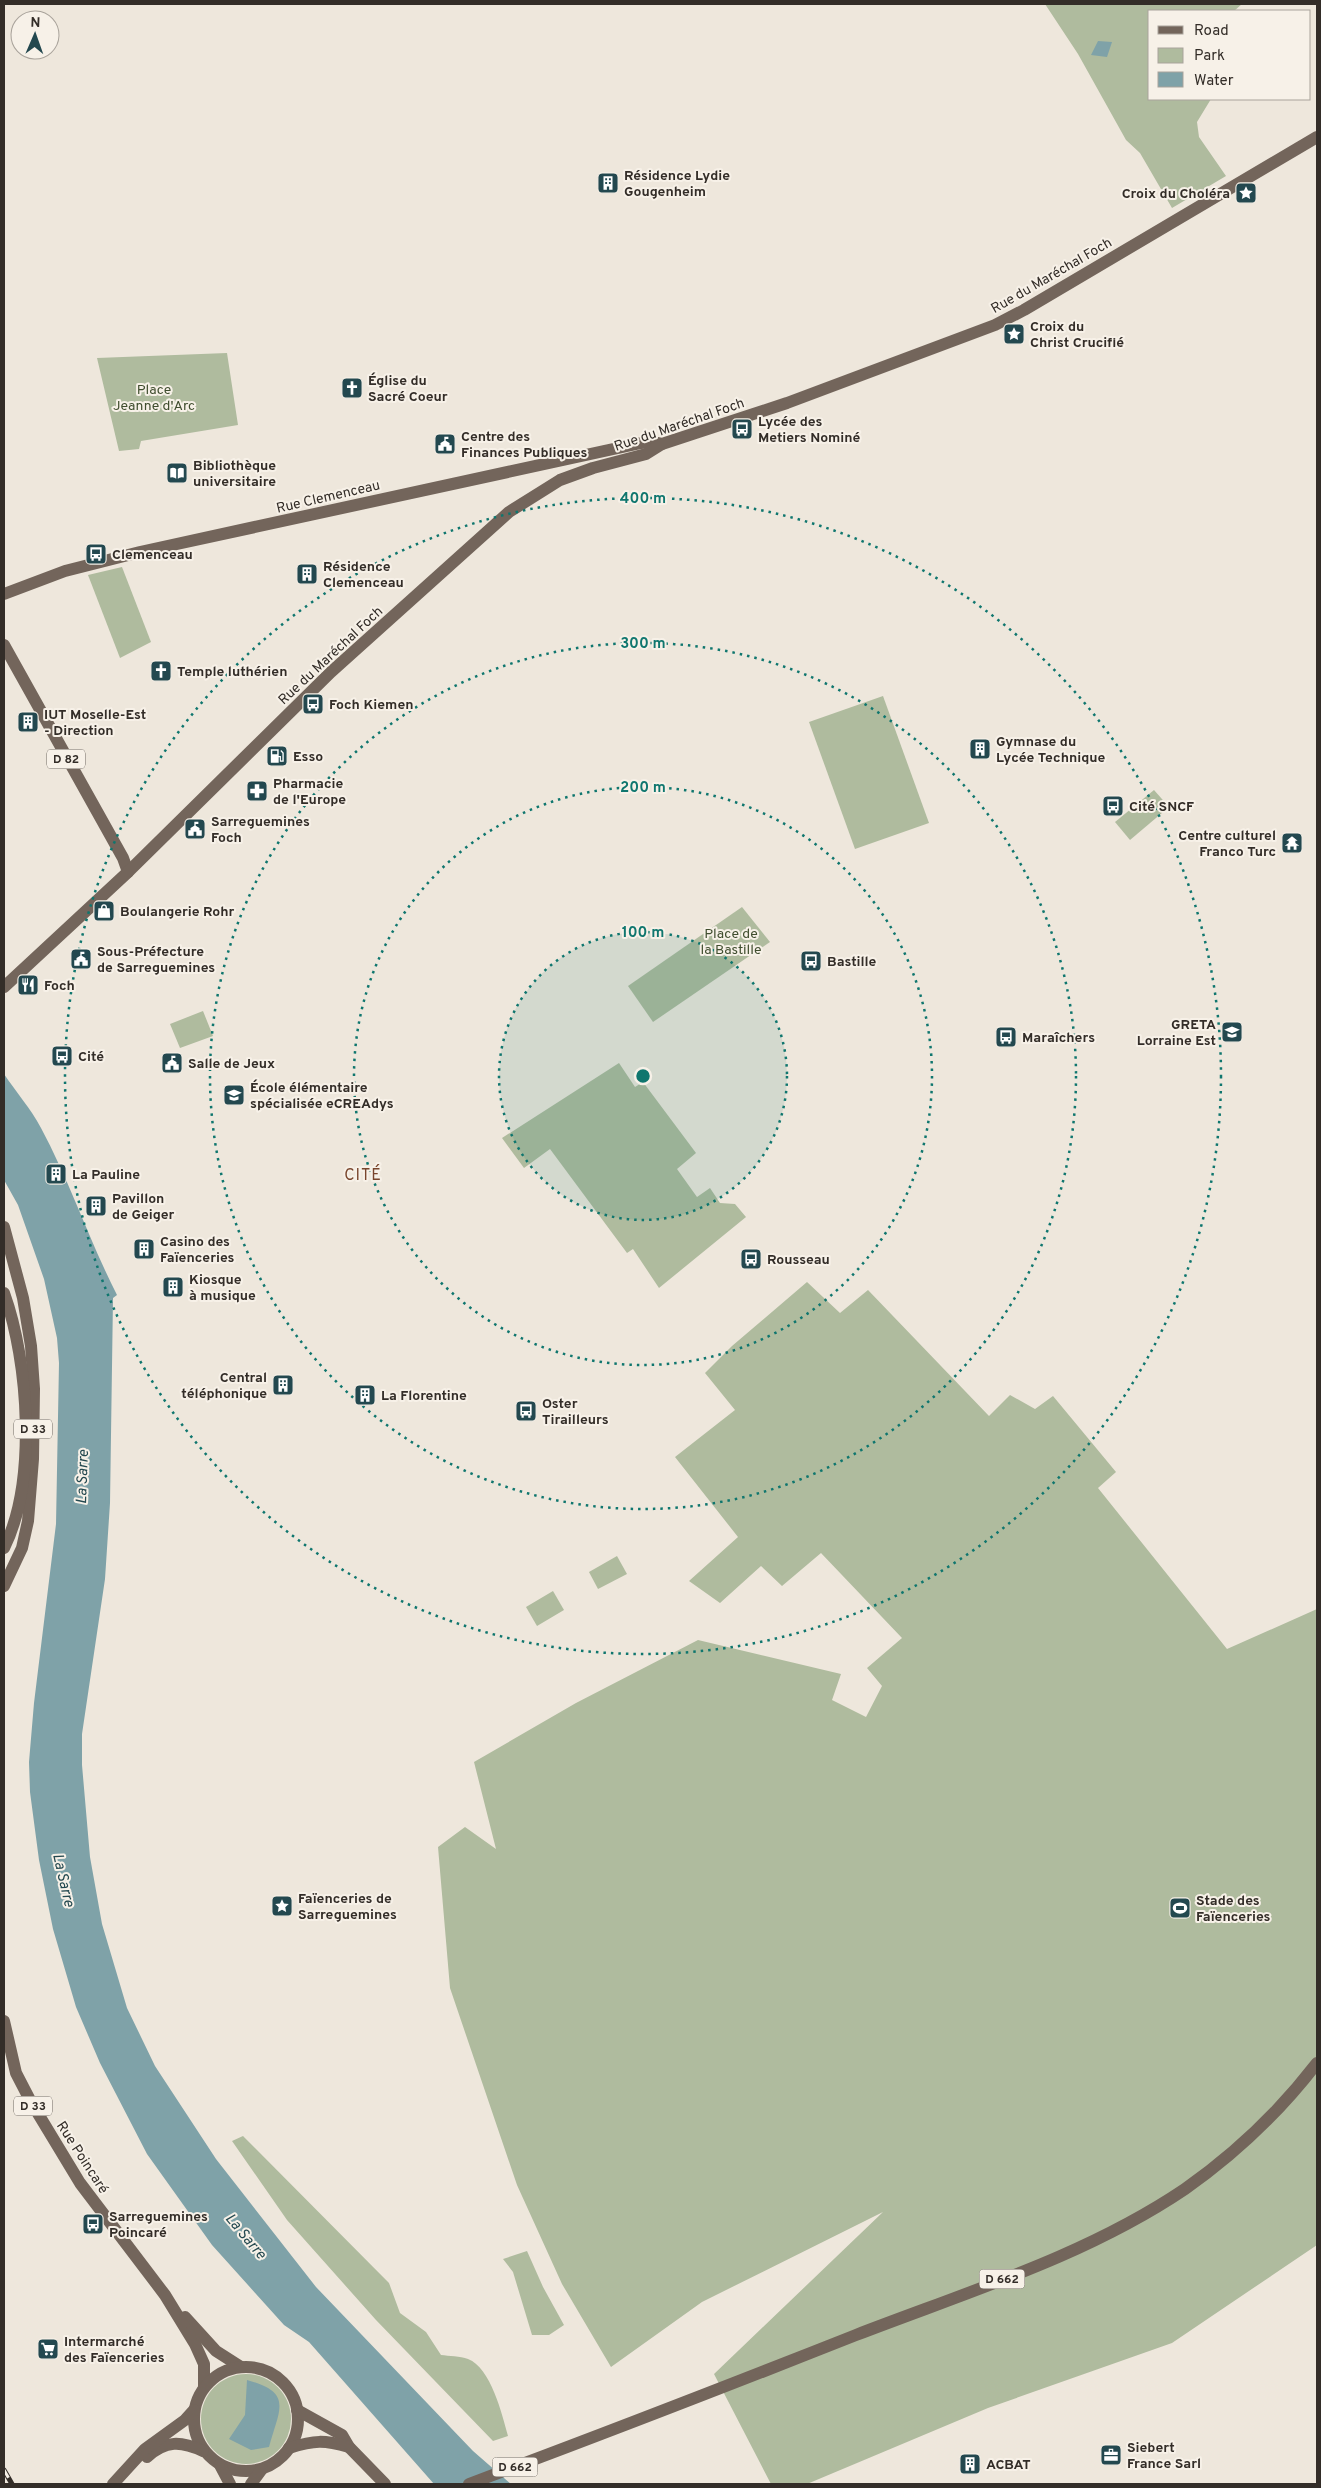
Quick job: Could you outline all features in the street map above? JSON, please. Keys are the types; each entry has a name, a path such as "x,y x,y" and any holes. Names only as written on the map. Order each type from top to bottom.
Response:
{"main road":[{"name":"Rue du Maréchal Foch","path":"4,987 128,872 331,672 475,541 520,504 543,489 593,468 646,454 662,444 787,403 996,325 1317,137"},
{"name":"Rue Clemenceau","path":"4,594 65,571 140,552 562,459 641,443 652,442 662,444"},
{"path":"588,454 593,468"},
{"path":"562,459 570,470 570,477"},
{"name":"D 82","path":"4,645 123,858 128,872"},
{"name":"D 33","path":"4,1227 23,1298 32,1360 31,1498 22,1548 4,1586"},
{"name":"D 33","path":"4,1293 20,1348 25,1401 22,1486 14,1525 4,1548"},
{"name":"Rue Poincaré","path":"4,2021 16,2073 31,2102 80,2183 164,2295 200,2353 204,2364 204,2386"},
{"name":"D 662","path":"469,2484 1012,2275 1094,2240 1185,2188 1216,2165 1268,2118 1317,2063"},
{"name":"Rue Poincaré","path":"164,2295 216,2351 241,2367"},
{"path":"115,2484 145,2449 185,2420 194,2410 204,2386 220,2373 241,2367 263,2370 278,2378 289,2390 297,2410 297,2430 289,2448 278,2460 262,2469 241,2471 220,2465"},
{"path":"194,2410 194,2431 204,2451"},
{"path":"297,2410 342,2435 349,2447 385,2484"},
{"path":"289,2448 312,2441 325,2441 349,2447"},
{"path":"115,2484 163,2445 178,2442 204,2451 220,2465 230,2484"},
{"path":"251,2484 262,2469"}],"green space":[{"path":"1045,4 1242,4 1235,10 1148,10 1148,100 1210,100 1197,122 1199,137 1226,176 1172,208 1140,153 1126,140 1078,54"},
{"name":"Place Jeanne d'Arc","path":"227,353 238,425 141,441 139,449 119,451 97,358"},
{"path":"122,567 151,642 120,658 88,575"},
{"path":"883,696 929,823 855,849 809,722"},
{"path":"1154,790 1169,807 1130,840 1115,822"},
{"name":"Place de la Bastille","path":"742,907 770,942 653,1022 628,986"},
{"path":"203,1011 213,1036 180,1048 170,1024"},
{"path":"619,1063 635,1087 643,1082 696,1153 677,1169 697,1197 710,1188 720,1203 735,1204 746,1217 659,1288 633,1249 627,1253 550,1149 524,1168 502,1138"},
{"path":"807,1282 840,1313 868,1290 989,1416 1010,1395 1035,1409 1053,1396 1116,1472 1098,1488 1227,1649 1317,1609 1317,2245 1172,2343 988,2408 807,2484 771,2484 714,2374 883,2212 702,2302 611,2367 562,2284 517,2185 450,1988 438,1847 465,1827 496,1849 474,1762 576,1703 698,1640 841,1674 832,1700 866,1717 882,1686 867,1668 902,1638 821,1553 782,1586 761,1566 720,1603 689,1581 738,1537 675,1457 735,1410 705,1373 732,1346"},
{"path":"617,1556 627,1574 598,1589 589,1572"},
{"path":"553,1591 564,1610 537,1626 526,1607"},
{"path":"243,2136 389,2283 400,2313 426,2332 441,2355 468,2359 476,2364 483,2372 494,2393 508,2436 493,2441 376,2320 287,2220 232,2141"},
{"path":"527,2251 543,2287 564,2325 549,2335 532,2335 513,2272 503,2259"},
{"path":"246,2374 263,2378 278,2387 287,2402 291,2419 287,2436 278,2451 263,2460 246,2464 229,2460 214,2451 205,2436 201,2419 205,2402 214,2387 229,2378"}],"water":[{"path":"1098,41 1112,42 1107,57 1091,55"},
{"name":"La Sarre","path":"4,1074 41,1128 117,1295 113,1298 110,1503 105,1579 82,1734 82,1765 90,1857 102,1924 127,2008 155,2066 216,2159 316,2287 473,2451 511,2484 434,2484 309,2342 284,2325 212,2245 147,2154 100,2063 76,2007 53,1929 39,1860 30,1792 29,1762 34,1703 56,1524 59,1363 57,1338 44,1279 18,1205 4,1180"},
{"path":"247,2380 262,2385 272,2391 277,2397 279,2413 269,2447 251,2450 229,2439 245,2415"}],"railway":[{"path":"4,2470 12,2484"}],"place":[{"name":"Résidence Lydie Gougenheim","path":"608,183"},
{"name":"Croix du Choléra","path":"1246,193"},
{"name":"Croix du Christ Crucifié","path":"1014,334"},
{"name":"Église du Sacré Coeur","path":"352,388"},
{"name":"Lycée des Metiers Nominé","path":"742,429"},
{"name":"Centre des Finances Publiques","path":"445,444"},
{"name":"Bibliothèque universitaire","path":"177,473"},
{"name":"Clemenceau","path":"96,554"},
{"name":"Résidence Clemenceau","path":"307,574"},
{"name":"Temple luthérien","path":"161,671"},
{"name":"Foch Kiemen","path":"313,704"},
{"name":"IUT Moselle-Est - Direction","path":"28,722"},
{"name":"Gymnase du Lycée Technique","path":"980,749"},
{"name":"Esso","path":"277,756"},
{"name":"Pharmacie de l'Europe","path":"257,791"},
{"name":"Cité SNCF","path":"1113,806"},
{"name":"Sarreguemines Foch","path":"195,829"},
{"name":"Centre culturel Franco Turc","path":"1292,843"},
{"name":"Boulangerie Rohr","path":"104,911"},
{"name":"Sous-Préfecture de Sarreguemines","path":"81,959"},
{"name":"Bastille","path":"811,961"},
{"name":"Foch","path":"28,985"},
{"name":"GRETA Lorraine Est","path":"1232,1032"},
{"name":"Maraîchers","path":"1006,1037"},
{"name":"Cité","path":"62,1056"},
{"name":"Salle de Jeux","path":"172,1063"},
{"name":"École élémentaire spécialisée eCREAdys","path":"234,1095"},
{"name":"La Pauline","path":"56,1174"},
{"name":"Pavillon de Geiger","path":"96,1206"},
{"name":"Casino des Faïenceries","path":"144,1249"},
{"name":"Rousseau","path":"751,1259"},
{"name":"Kiosque à musique","path":"173,1287"},
{"name":"Central téléphonique","path":"283,1385"},
{"name":"La Florentine","path":"365,1395"},
{"name":"Oster Tirailleurs","path":"526,1411"},
{"name":"Faïenceries de Sarreguemines","path":"282,1906"},
{"name":"Stade des Faïenceries","path":"1180,1908"},
{"name":"Sarreguemines Poincaré","path":"93,2224"},
{"name":"Intermarché des Faïenceries","path":"48,2349"},
{"name":"Siebert France Sarl","path":"1111,2455"},
{"name":"ACBAT","path":"970,2464"}],"district":[{"name":"CITÉ","path":"363,1174"}]}
